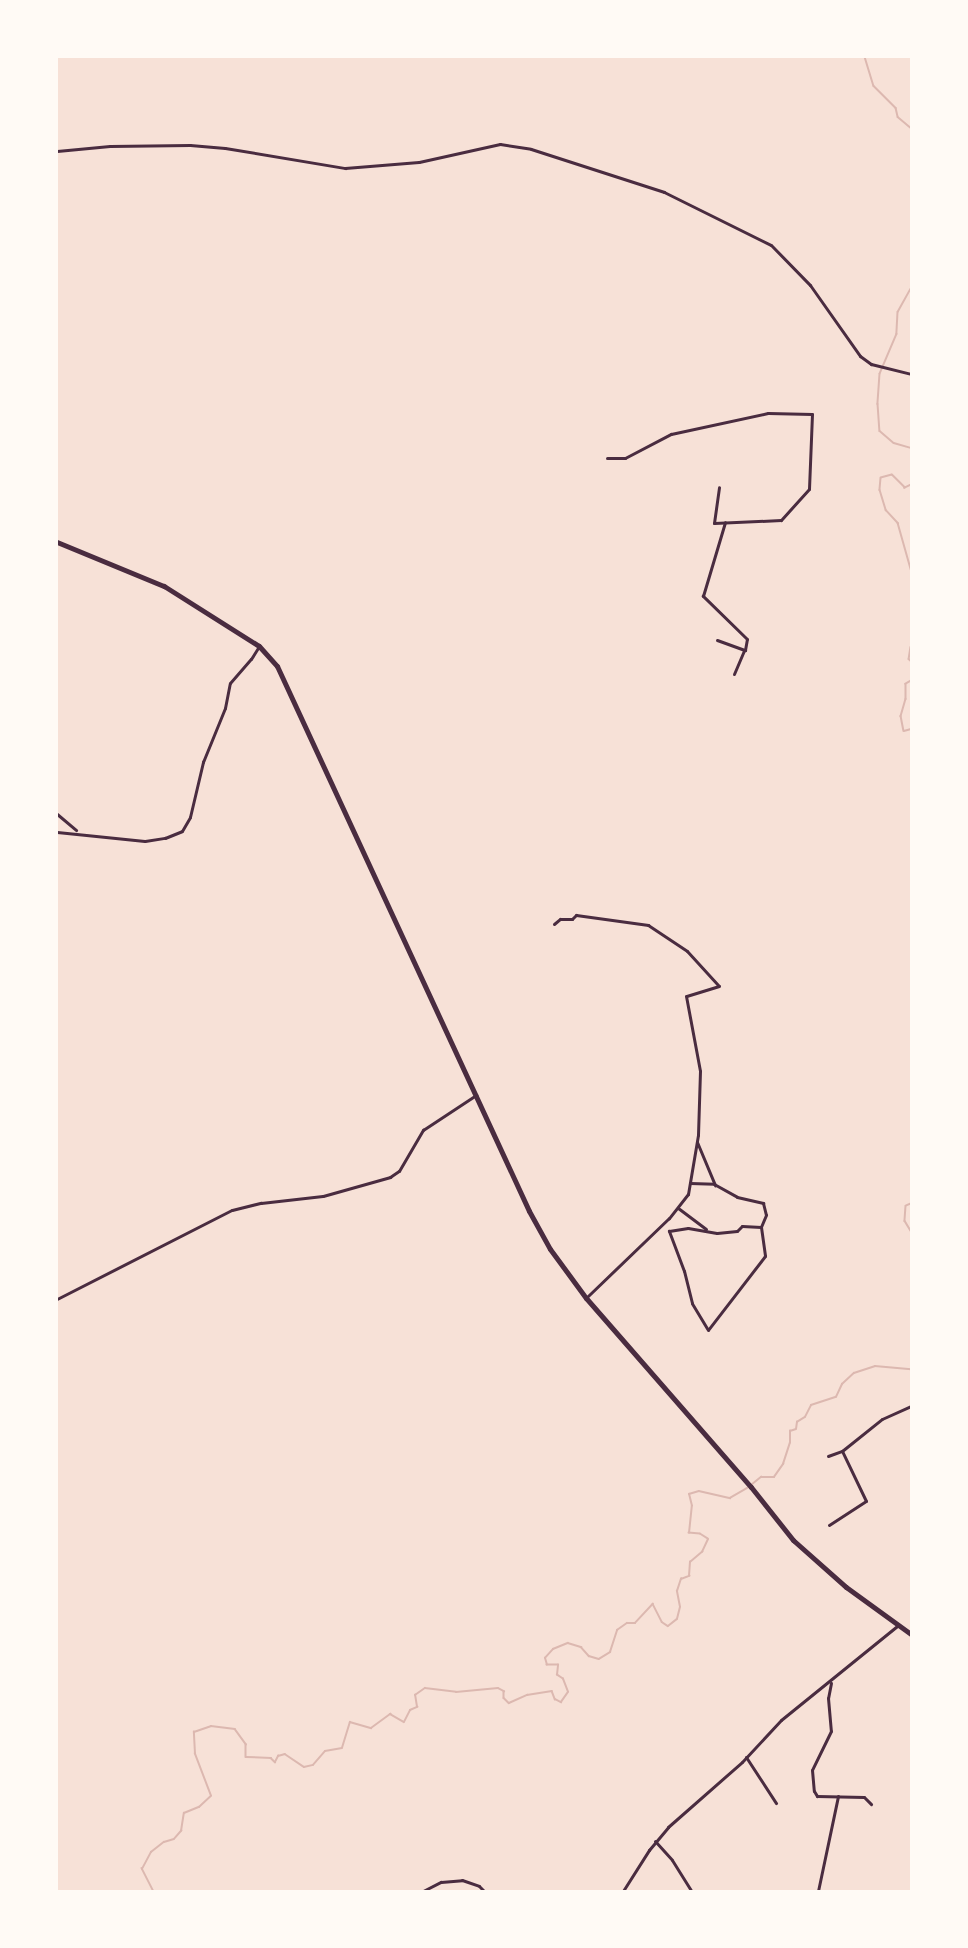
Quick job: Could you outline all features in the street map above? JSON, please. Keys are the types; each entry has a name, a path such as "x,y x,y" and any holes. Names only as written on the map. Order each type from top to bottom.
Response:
{"main road":[{"path":"57,542 164,586 259,645 277,666 530,1211 550,1249 586,1298 751,1487 793,1539 816,1562 897,1626 911,1634"}],"street":[{"path":"57,151 110,146 190,145 225,148 350,168 419,162 500,144 531,149 664,192 771,245 810,285 851,345 871,364 911,374"},
{"path":"607,458 625,458 671,434 757,416 812,414 809,489 781,520 714,523 719,487"},
{"path":"725,522 703,596 747,639 745,651 734,674"},
{"path":"717,640 745,651"},
{"path":"57,814 77,832 90,837 146,841 165,838 182,831 190,818 203,762 225,708 230,683 251,659 259,645"},
{"path":"57,832 77,832"},
{"path":"554,924 560,919 572,919 576,915 648,925 687,951 719,986 687,996 700,1071 697,1141 688,1194 586,1298"},
{"path":"57,1299 232,1210 254,1204 323,1196 390,1177 399,1171 414,1141 423,1130 476,1095"},
{"path":"697,1141 715,1185"},
{"path":"690,1183 715,1185 727,1189 737,1197 763,1203 766,1215 761,1227 765,1256 708,1330 692,1303 684,1270 669,1231 706,1230 717,1233 737,1231 742,1226 761,1227"},
{"path":"676,1207 706,1230"},
{"path":"828,1456 842,1451 882,1419 911,1406"},
{"path":"829,1525 866,1501 842,1451"},
{"path":"623,1891 655,1841 781,1720 832,1681 897,1626"},
{"path":"832,1681 828,1698 831,1731 812,1770 812,1782 818,1796 864,1797 871,1804"},
{"path":"746,1756 776,1803"},
{"path":"819,1891 838,1796"},
{"path":"655,1841 672,1860 691,1891"},
{"path":"423,1891 441,1882 462,1880 479,1886 484,1891"}],"waterway":[{"path":"865,57 874,86 896,108 898,117 911,128"},
{"path":"911,289 898,312 897,334 880,374 878,404 880,431 894,443 911,448"},
{"path":"911,485 905,488 892,475 881,478 880,490 886,510 898,523 911,569"},
{"path":"911,647 909,659 911,661"},
{"path":"911,681 906,684 906,699 901,716 904,731 911,729"},
{"path":"911,1204 906,1206 905,1221 911,1231"},
{"path":"751,1485 761,1477 774,1477 783,1464 790,1443 790,1431 796,1429 797,1422 805,1417 811,1405 836,1397 842,1384 854,1373 875,1366 911,1369"},
{"path":"153,1891 142,1869 151,1852 164,1842 174,1839 181,1831 184,1813 199,1807 211,1796 195,1754 194,1732 211,1726 235,1729 246,1744 246,1757 271,1758 275,1762 278,1756 285,1754 304,1767 313,1765 325,1751 342,1748 350,1722 371,1728 390,1714 404,1722 410,1710 417,1707 415,1695 425,1688 456,1692 498,1688 504,1691 504,1698 509,1703 527,1695 552,1691 555,1699 561,1702 568,1692 563,1679 557,1675 558,1665 547,1665 545,1658 553,1649 568,1643 581,1647 589,1656 599,1659 610,1652 617,1630 627,1623 635,1623 653,1604 662,1622 668,1626 677,1619 680,1607 677,1591 681,1579 689,1576 690,1562 702,1552 708,1539 700,1534 689,1533 692,1506 689,1494 699,1491 730,1498 747,1488"}]}
